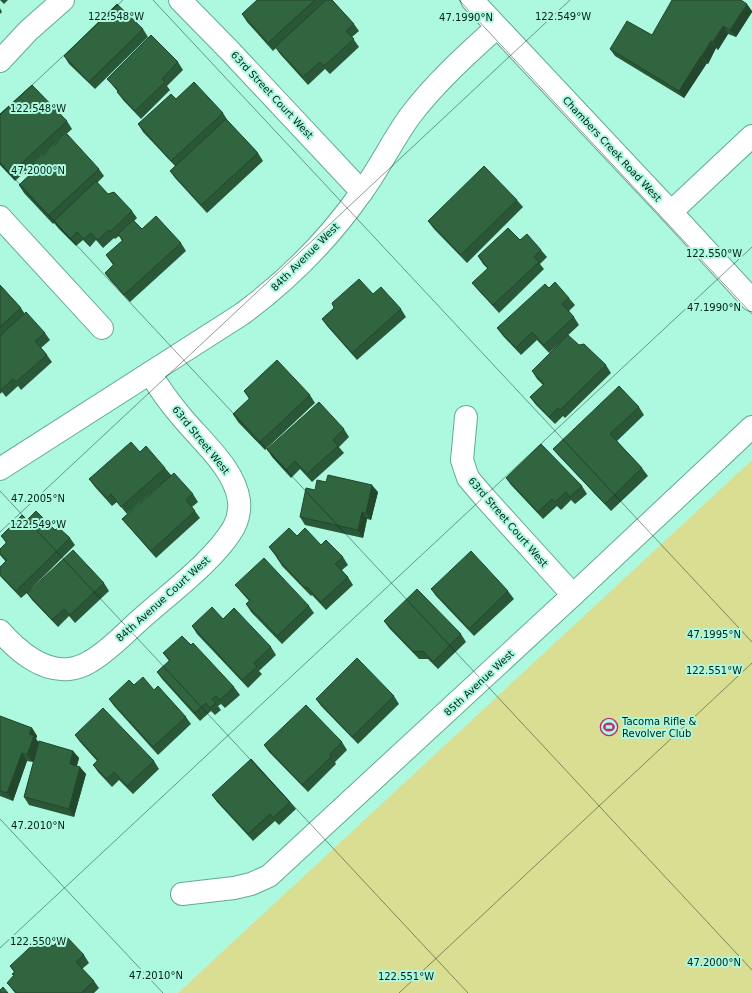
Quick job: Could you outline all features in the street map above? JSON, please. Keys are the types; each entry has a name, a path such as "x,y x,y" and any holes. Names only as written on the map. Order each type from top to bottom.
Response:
{"street":[{"path":"0,61 28,30 63,0"},
{"name":"63rd Street Court West","path":"180,0 362,192"},
{"name":"Chambers Creek Road West","path":"472,0 752,300"},
{"name":"84th Avenue West","path":"0,468 242,314 293,272 324,241 346,215 414,111 450,70 497,27"},
{"path":"671,212 752,136"},
{"path":"0,217 102,328"},
{"name":"63rd Street West","path":"150,373 180,415 215,455 233,480 239,501 240,511"},
{"name":"63rd Street Court West","path":"466,417 462,460 468,478 574,595"},
{"name":"85th Avenue West","path":"182,894 234,888 251,884 269,876 574,595 752,427"},
{"name":"84th Avenue Court West","path":"0,631 34,661 54,668 70,669 92,661 198,568 224,541 235,526 240,511"}],"green space":[{"name":"Tacoma Rifle & Revolver Club","path":"752,460 752,993 178,993"}],"building":[{"path":"257,0 315,0 268,43 242,14"},
{"path":"326,0 332,0 354,24 346,31 354,39 324,66 320,62 303,77 275,47"},
{"path":"672,0 741,0 747,4 730,30 723,26 713,42 711,41 679,91 610,49 627,21 652,35"},
{"path":"117,4 143,29 89,82 64,56"},
{"path":"151,35 178,62 162,79 165,82 135,111 107,79"},
{"path":"194,82 223,113 171,161 138,124 171,94 176,99"},
{"path":"32,85 67,121 10,174 0,163 0,114"},
{"path":"226,119 258,153 201,205 170,171"},
{"path":"67,134 99,169 48,216 19,185 37,168 33,165"},
{"path":"484,166 517,200 461,255 428,221"},
{"path":"96,181 108,194 114,192 132,211 110,232 109,230 98,240 91,233 84,239 77,232 70,239 54,221"},
{"path":"156,216 181,243 124,295 105,273 114,264 106,255 123,240 118,234 133,220 142,229"},
{"path":"508,228 520,240 527,234 541,250 534,257 539,262 493,305 472,283 488,268 478,256"},
{"path":"359,279 373,294 381,287 401,309 352,353 322,319 334,308 332,303"},
{"path":"555,282 569,298 562,304 574,317 544,345 532,332 516,348 497,328 545,284 549,288"},
{"path":"0,285 21,308 0,327"},
{"path":"26,312 45,333 35,341 47,355 16,382 13,379 1,390 0,336"},
{"path":"568,335 579,345 584,344 606,365 560,410 558,408 549,417 530,397 544,384 532,371"},
{"path":"277,360 310,395 259,443 233,414 250,398 244,391"},
{"path":"619,386 639,407 610,434 642,468 605,504 553,449"},
{"path":"319,402 344,429 333,440 338,446 307,474 295,461 286,470 267,449"},
{"path":"131,442 140,452 146,446 165,468 121,507 111,494 107,498 89,479"},
{"path":"541,444 582,486 570,497 566,492 555,502 552,499 538,512 506,478"},
{"path":"174,473 193,494 186,500 195,511 151,551 122,519"},
{"path":"328,475 372,485 366,513 362,512 358,530 300,517 306,488 315,490 317,480 326,482"},
{"path":"36,511 55,530 58,527 70,538 16,591 0,575 0,567 7,560 0,554 0,549 7,542 1,536 22,515 27,520"},
{"path":"289,528 297,536 305,528 321,545 326,540 343,557 335,564 348,577 321,602 307,587 305,588 277,558 278,557 269,547"},
{"path":"73,550 104,583 70,615 64,609 52,620 27,593"},
{"path":"471,551 508,591 469,629 431,589"},
{"path":"264,558 309,606 277,636 246,604 250,600 235,585"},
{"path":"417,589 461,634 433,662 423,651 414,652 384,621"},
{"path":"212,607 223,619 234,608 271,647 254,663 257,667 242,680 192,626"},
{"path":"182,636 191,645 193,643 234,687 220,700 216,696 212,699 216,703 210,708 206,703 195,713 157,672 170,660 163,653"},
{"path":"357,658 394,696 352,737 316,699"},
{"path":"143,677 154,690 158,686 186,717 153,747 109,699 129,680 134,685"},
{"path":"306,705 342,742 330,754 331,757 302,785 264,745"},
{"path":"103,708 154,761 127,786 114,772 107,779 93,765 98,760 75,735"},
{"path":"0,716 32,728 29,734 34,736 27,755 22,753 7,793 0,791"},
{"path":"39,741 73,751 70,764 80,767 69,809 24,797"},
{"path":"251,759 290,802 273,818 270,814 248,834 212,795"},
{"path":"43,935 53,946 65,935 84,955 76,962 94,981 81,993 17,993 7,983 14,975 12,974 15,972 10,966"},
{"path":"3,987 8,993 0,993 0,990"}],"place":[{"name":"Tacoma Rifle & Revolver Club","path":"609,727"}]}
